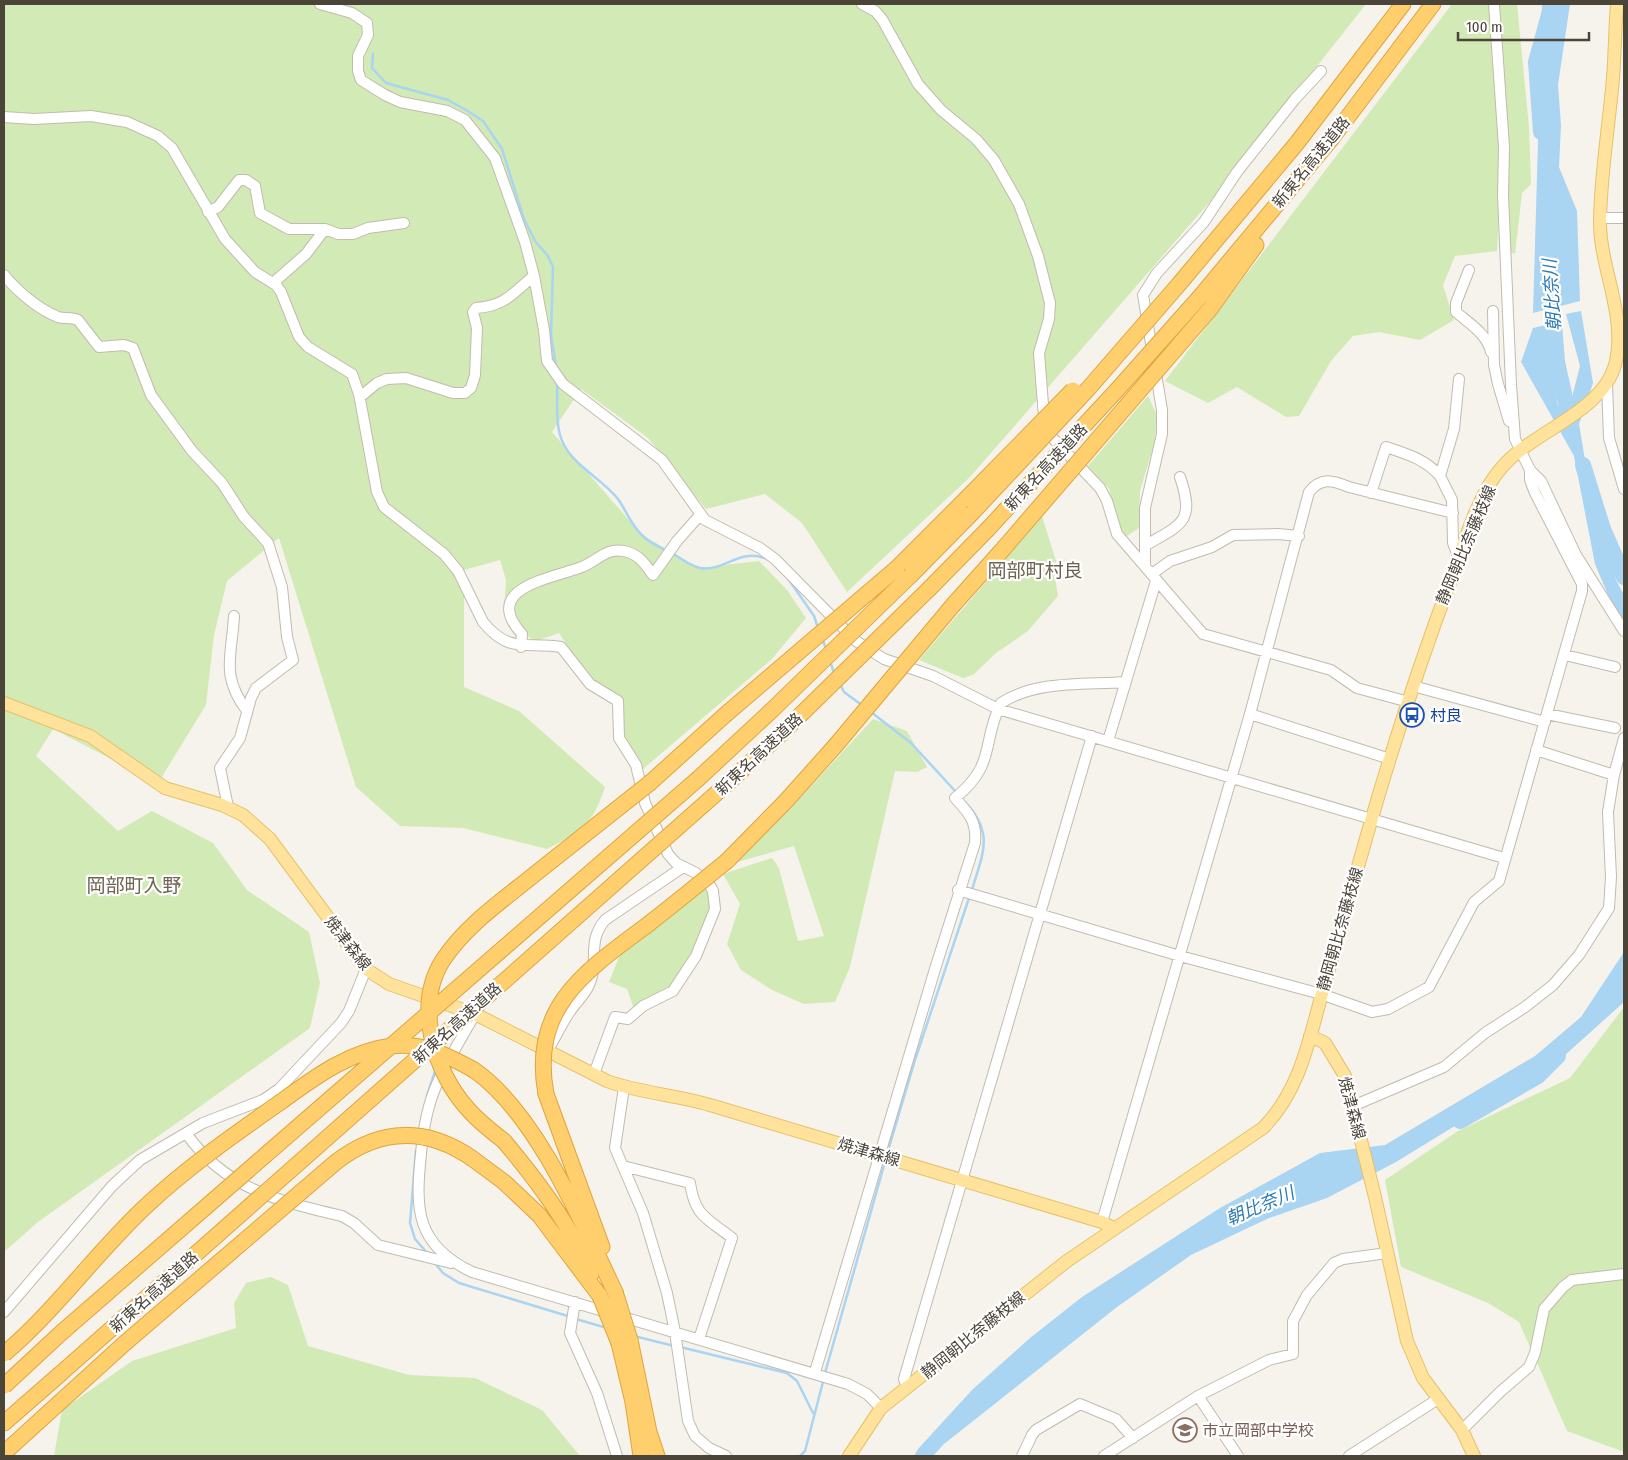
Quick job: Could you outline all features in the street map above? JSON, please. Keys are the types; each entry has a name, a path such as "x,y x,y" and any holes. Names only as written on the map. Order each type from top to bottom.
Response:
{"highway":[{"name":"新東名高速道路","path":"4,1386 61,1333 699,778 911,575 969,506 1088,388 1180,284 1296,143 1403,4"},
{"name":"新東名高速道路","path":"4,1423 727,784 930,588 987,530 1117,390 1199,298 1332,138 1430,8"},
{"path":"641,1456 615,1292 599,1237 546,1094 541,1072 548,1026 571,988 600,960 727,861 786,801 1210,309 1332,138"},
{"path":"657,1456 624,1342 600,1296 573,1234 544,1192 504,1141 468,1110 449,1084 439,1062 432,1035 430,1009 435,977 447,956 467,931 505,898 651,782 725,715 969,506"},
{"path":"4,1354 33,1329 87,1266 145,1207 173,1183 263,1114 341,1062 366,1051 393,1045 411,1045 438,1052 474,1070 487,1079 506,1098 560,1178 615,1292"},
{"path":"4,1453 125,1343 336,1162 355,1149 392,1136 418,1135 442,1141 473,1159 504,1182 539,1214 600,1296"}],"main road":[{"name":"静岡朝比奈藤枝線","path":"1310,1036 1372,818 1413,686 1458,559 1482,500 1500,468 1522,443 1596,396 1607,384 1615,364 1618,347 1617,320 1601,249 1600,218 1613,76 1617,4"},
{"name":"焼津森線","path":"4,703 90,736 165,788 228,807 254,822 270,840 366,969 389,984 475,1014 594,1074 624,1087 704,1103 962,1179 1107,1225"},
{"name":"焼津森線","path":"1310,1036 1325,1043 1338,1061 1345,1076 1375,1197 1407,1341 1419,1370 1462,1430 1474,1456"},
{"path":"1107,1225 1263,1128 1276,1115 1294,1086 1310,1036"},
{"name":"静岡朝比奈藤枝線","path":"849,1456 881,1408 1067,1261 1107,1225"}],"street":[{"path":"320,4 352,14 367,23 368,35 358,56 358,71 361,80 400,102 447,111 465,120 495,158 504,179 534,276 544,330 547,361 558,376 577,396 662,460 705,520 760,548 775,559 856,641 884,659 933,676 998,709 1504,858"},
{"path":"862,4 875,11 882,19 918,84 940,110 976,139 994,160 1019,204 1038,256 1050,303 1049,319 1039,352 1045,430 1100,488 1117,534 1203,634 1267,650 1331,670 1357,688 1408,702"},
{"path":"958,890 1180,956 1321,994 1372,1012 1383,1011 1415,996 1429,987 1474,902 1499,881 1504,858 1565,655 1582,584 1530,480 1530,470 1522,443 1510,385 1503,195 1504,147 1494,4"},
{"path":"1108,741 1125,682 1151,574 1146,545 1145,508 1161,446 1162,410 1143,295 1156,273 1204,222 1237,172 1290,105 1320,71"},
{"path":"4,116 34,119 91,116 127,122 145,128 172,148 225,239 255,272 273,283 281,292 299,337 308,347 352,374 360,397 377,492 384,507 444,554 458,571 482,622 488,629 521,647 561,648 590,684 618,701 619,738 636,765 645,803 668,854 676,863 702,878 713,891 715,909 696,956 673,992 643,1006 628,1019 615,1017 594,1074"},
{"path":"208,212 218,207 239,180 246,180 255,186 260,213 289,230 325,229 338,234 353,234 368,228 404,223"},
{"path":"1600,218 1624,218"},
{"path":"273,283 306,254 325,229"},
{"path":"1469,270 1456,303 1456,312 1484,335 1489,343 1498,384 1522,443"},
{"path":"4,275 14,286 48,311 59,317 78,320 99,347 124,345 133,348 151,395 192,450 222,483 244,517 268,543 282,587 287,637 292,660 256,688 240,738 220,768 228,807"},
{"path":"360,397 377,383 387,378 406,378 453,393 465,393 471,388 475,375 478,328 473,312 476,308 493,307 506,300 534,276"},
{"path":"1493,311 1494,365"},
{"path":"1440,476 1454,429 1459,379"},
{"path":"1607,384 1609,438 1624,489"},
{"path":"1371,493 1386,447 1418,457 1430,465 1440,476 1452,500 1453,543 1458,559"},
{"path":"1530,470 1541,480 1576,555 1624,631"},
{"path":"1146,545 1182,522 1187,511 1188,500 1180,477"},
{"path":"1107,1225 1230,777 1250,714 1309,492 1315,484 1333,480 1371,493 1452,513"},
{"path":"521,647 522,634 509,617 508,608 520,589 581,568 611,550 635,555 653,575 677,541 700,514"},
{"path":"1151,574 1170,560 1212,547 1233,535 1278,534 1298,536"},
{"path":"234,616 229,671 232,687 248,711"},
{"path":"1565,655 1615,667"},
{"path":"815,1372 958,890 975,843 975,824 971,814 955,798 968,788 983,766 1001,703 1015,694 1036,689 1125,682"},
{"path":"1413,686 1546,718 1615,728"},
{"path":"1250,714 1390,759"},
{"path":"907,1388 904,1379 1092,736"},
{"path":"1354,1111 1444,1067 1485,1033 1525,1007 1553,985 1579,955 1609,908 1611,877 1608,812 1614,775 1624,738"},
{"path":"1536,750 1614,775"},
{"path":"548,1050 569,1012 589,986 593,971 593,942 597,929 605,920 683,867"},
{"path":"4,1312 118,1179 140,1160 203,1123 263,1100 279,1089 341,1023 349,1011 366,969"},
{"path":"456,1264 439,1249 425,1229 417,1201 418,1174 423,1129 437,1084 475,1014"},
{"path":"624,1087 614,1143 655,1251 675,1332 690,1429 709,1448 726,1456"},
{"path":"186,1133 214,1167 257,1192 342,1216 354,1223 378,1245 456,1264 472,1272 699,1340 815,1372 858,1389 881,1408"},
{"path":"623,1166 690,1184 692,1200 697,1210 732,1238 699,1340"},
{"path":"1104,1456 1198,1396 1269,1360 1293,1354 1293,1321 1307,1295 1334,1263 1343,1259 1387,1253"},
{"path":"1462,1430 1500,1392 1529,1367 1535,1353 1544,1309 1563,1286 1572,1280 1624,1274"},
{"path":"575,1302 570,1333 597,1393 617,1456"},
{"path":"1198,1396 1238,1456"},
{"path":"1349,1456 1438,1399"},
{"path":"1022,1456 1036,1430 1080,1404 1116,1419 1132,1438"}],"green space":[{"path":"4,4 1366,4 1214,197 970,477 847,592 802,523 765,494 706,509 648,438 581,389 552,432 642,535 699,568 759,561 787,590 806,618 772,659 643,769 623,739 621,701 588,676 559,633 534,642 504,612 506,580 500,560 464,570 464,687 519,711 605,787 590,819 577,832 559,843 547,849 463,828 400,826 356,787 279,538 227,581 214,635 206,705 158,783 53,729 36,756 118,831 152,811 213,843 247,890 309,932 320,983 310,1028 38,1222 4,1252"},
{"path":"1452,4 1489,4 1501,179 1497,251 1455,256 1443,285 1454,320 1420,340 1379,332 1353,336 1331,361 1299,416 1286,417 1237,387 1208,403 1165,381"},
{"path":"1499,4 1517,4 1529,127 1531,184 1522,193 1515,254 1509,252 1508,141"},
{"path":"1148,396 1157,415 1155,441 1140,491 1139,528 1124,538 1109,489 1088,466"},
{"path":"1042,516 1056,561 1055,578 1058,596 1028,631 996,653 973,675 963,678 919,660"},
{"path":"873,719 907,731 927,767 917,772 895,771 850,967 835,1002 804,1004 772,990 741,970 727,944 740,904 723,874 772,858 779,868 798,941 824,936 794,846 734,863 790,809"},
{"path":"707,884 711,911 693,957 667,994 634,1009 627,989 609,982 621,952"},
{"path":"1624,1007 1624,1452 1567,1431 1519,1322 1488,1303 1401,1267 1385,1180 1458,1131 1570,1078"},
{"path":"271,1277 288,1285 308,1346 409,1375 475,1378 542,1410 580,1456 54,1456 62,1410 132,1361 236,1328 234,1303 246,1283"}],"water":[{"path":"1542,4 1570,4 1558,85 1561,125 1559,167 1577,211 1580,301 1533,313"},
{"path":"1581,311 1593,383 1579,424 1589,484 1616,580 1624,595 1624,627 1595,564 1574,456 1521,362 1533,328 1546,325 1558,406 1571,401 1580,366 1566,314"},
{"path":"1624,952 1624,1002 1554,1065 1396,1162 1327,1198 1269,1218 1191,1255 1117,1307 944,1444 933,1456 914,1456 918,1449 972,1390 1030,1338 1082,1297 1220,1208 1320,1153 1385,1145 1535,1056 1581,1017"}],"waterway":[{"name":"朝比奈川","path":"1541,132 1536,62 1552,4"},
{"path":"373,54 372,68 386,83 448,100 466,110 483,121 502,149 524,219 535,241 548,256 553,267 551,335 556,366"},
{"name":"朝比奈川","path":"1551,286 1557,362 1571,425"},
{"path":"557,381 558,422 564,445 577,462 618,499 640,533 649,541 667,551"},
{"name":"朝比奈川","path":"1583,465 1603,529 1624,577"},
{"path":"672,553 689,564 700,568 717,567 748,556 767,559"},
{"path":"789,580 814,616 818,628"},
{"path":"822,638 826,649"},
{"path":"830,661 834,673"},
{"path":"840,684 844,692 863,706"},
{"path":"871,712 911,743 956,792"},
{"path":"966,803 981,825 984,845 972,890"},
{"path":"887,1154 915,1060 970,895"},
{"name":"朝比奈川","path":"1460,1121 1538,1076 1558,1056"},
{"path":"427,1096 436,1068"},
{"path":"416,1150 410,1223 415,1239 428,1254"},
{"path":"825,1373 885,1162"},
{"path":"434,1262 443,1273 459,1283 571,1317"},
{"path":"576,1319 607,1328"},
{"path":"634,1336 674,1346"},
{"path":"680,1347 787,1373 797,1381 813,1413"},
{"path":"800,1456 805,1451 824,1378"}],"place":[{"name":"村良","path":"1412,715"},
{"name":"市立岡部中学校","path":"1185,1430"}],"district":[{"name":"岡部町村良","path":"1035,570"},
{"name":"岡部町入野","path":"134,885"}]}
